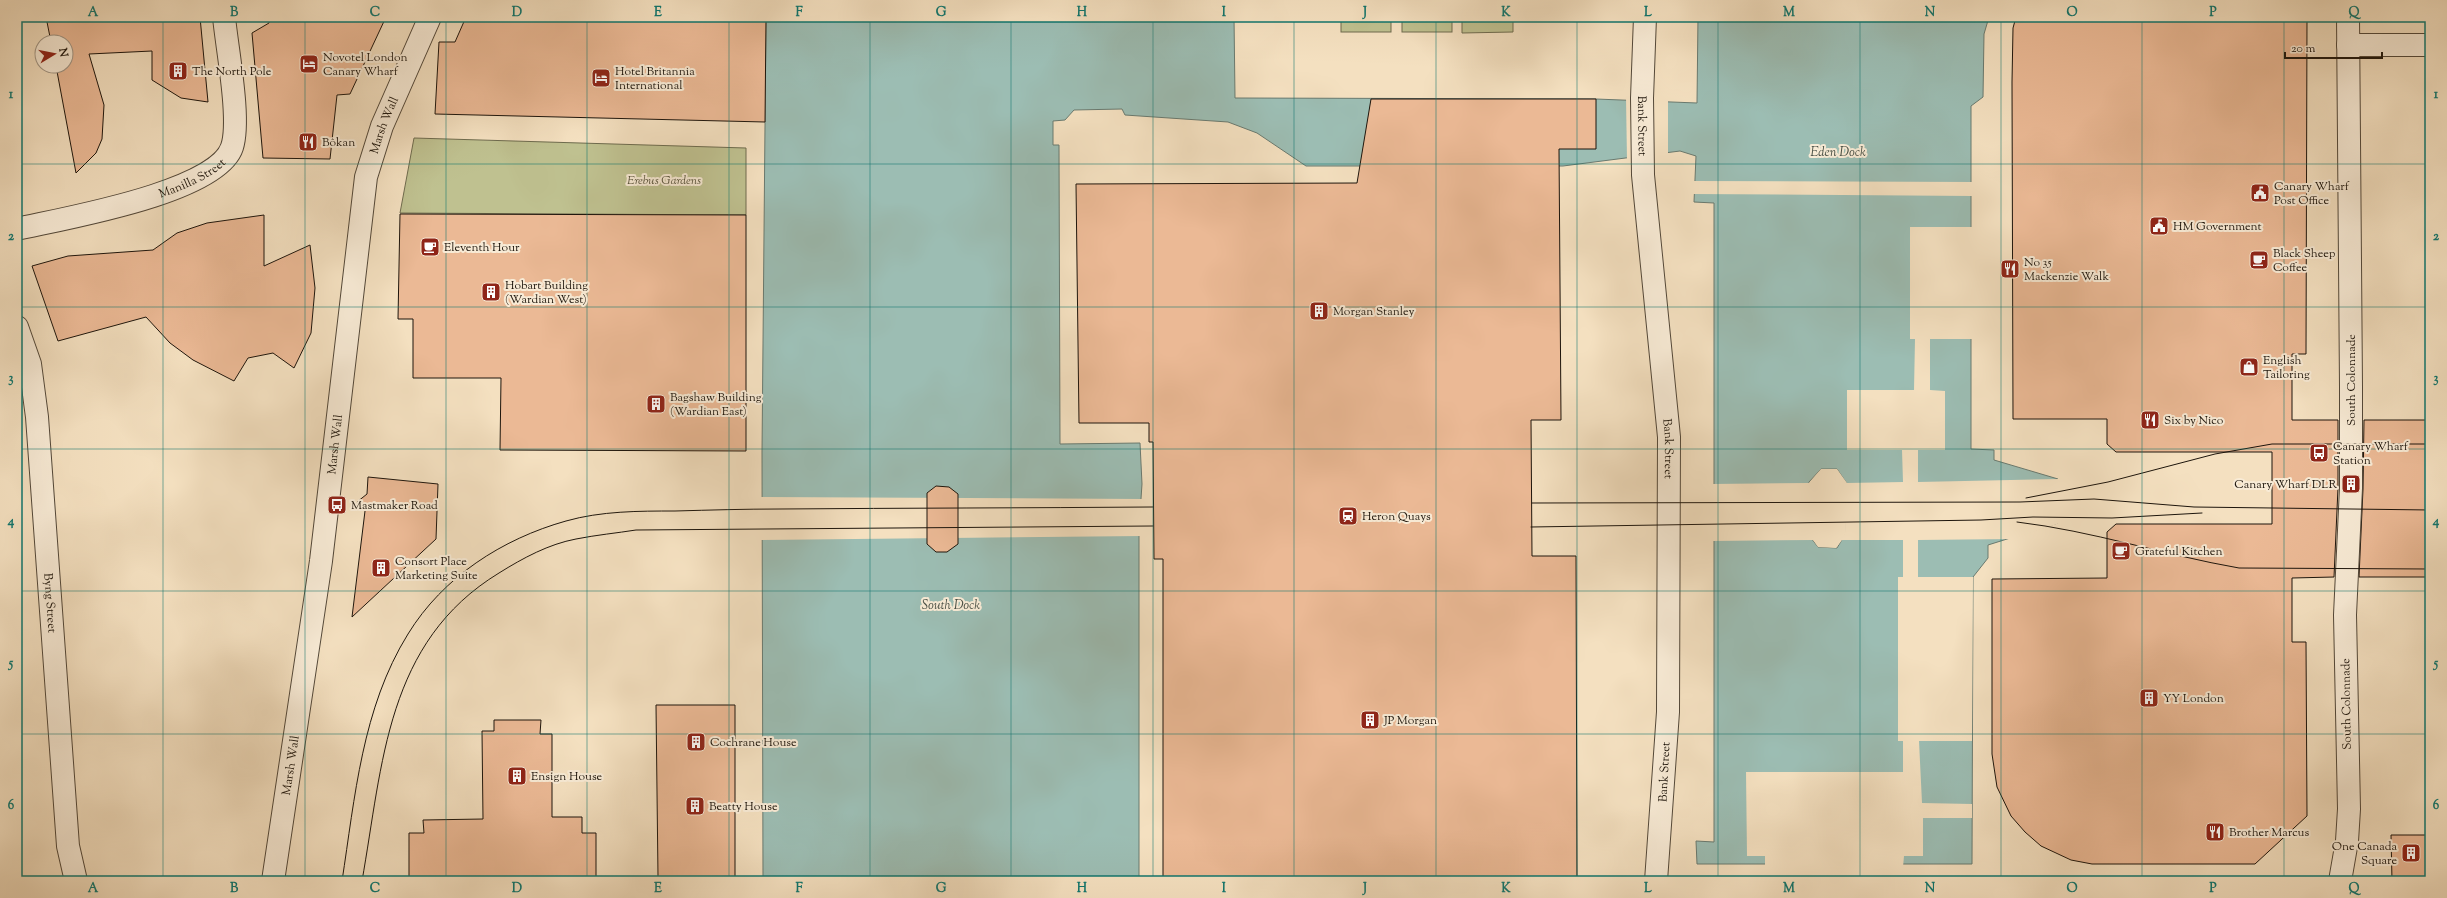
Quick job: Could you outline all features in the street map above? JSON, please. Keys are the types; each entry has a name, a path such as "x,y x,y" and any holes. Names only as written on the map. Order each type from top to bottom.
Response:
{"street":[{"name":"Manilla Street","path":"17,229 123,206 171,190 201,176 223,160 231,149 234,127 224,17"},
{"name":"Marsh Wall","path":"273,881 321,561 366,178 382,126 430,17"},
{"name":"Bank Street","path":"1645,17 1642,98 1643,168 1669,437 1668,712 1656,881"},
{"name":"South Colonnade","path":"2340,881 2347,841 2349,809 2344,615 2351,488 2348,17"},
{"path":"2348,45 2430,46"},
{"name":"Byng Street","path":"17,327 30,364 37,416 68,846 76,881"}],"green space":[{"path":"1341,17 1391,17 1391,32 1341,32"},
{"path":"1402,17 1452,17 1452,32 1402,32"},
{"path":"1462,17 1513,17 1513,32 1462,33"},
{"name":"Erebus Gardens","path":"414,138 746,148 746,215 400,213"}],"water":[{"path":"766,17 1234,17 1235,98 1596,99 1697,103 1698,17 1989,17 1984,34 1983,97 1971,106 1971,449 1994,450 1994,460 2058,479 2058,523 1988,545 1988,558 1973,577 1972,864 1697,864 1696,841 1714,842 1714,203 1694,202 1696,156 1680,151 1563,166 1306,166 1257,133 1228,122 1125,115 1122,109 1074,110 1065,120 1053,121 1053,145 1059,145 1060,444 1140,443 1142,484 1139,528 1139,881 763,881 762,452","holes":["1821,469 1837,469 1848,485 1846,533 1837,548 1818,547 1808,534 1809,482"]}],"pier":[{"path":"1626,98 1668,100 1668,154 1627,160"},
{"path":"1693,181 1973,182 1973,196 1693,194"},
{"path":"1910,227 1972,227 1972,339 1930,339 1930,390 1945,391 1945,450 1918,450 1918,482 2060,479 2060,523 2013,539 1918,540 1918,577 1973,577 1972,741 1919,741 1922,803 1972,804 1972,818 1923,818 1923,856 1904,856 1903,867 1765,867 1765,856 1747,856 1746,772 1903,772 1903,741 1898,741 1898,577 1903,577 1903,540 1842,540 1836,548 1818,547 1813,540 1712,541 1712,484 1809,483 1821,469 1837,469 1847,483 1903,482 1902,450 1847,450 1847,390 1914,390 1915,339 1910,339","holes":["1822,471 1836,471 1846,486 1845,533 1835,546 1819,545 1810,533 1811,483"]},
{"path":"760,497 1143,499 1142,536 760,540"}],"building":[{"path":"46,17 200,17 208,102 181,98 152,80 152,51 89,54 104,105 102,139 96,153 76,173 57,74 74,74 74,34 49,34"},
{"name":"Novotel London Canary Wharf","path":"270,17 386,17 350,94 337,95 330,159 263,158 252,33 269,23"},
{"name":"Hotel Britannia International","path":"466,17 766,17 765,122 435,114 439,42 455,42"},
{"path":"2016,17 2307,17 2306,354 2292,354 2292,420 2338,420 2338,488 2334,577 2292,578 2292,642 2306,642 2307,816 2255,864 2092,864 2071,860 2041,846 2025,832 2011,816 1997,787 1992,754 1992,579 2107,578 2107,532 2116,524 2272,524 2272,452 2116,452 2107,444 2107,419 2013,419 2012,82 2013,28"},
{"path":"1371,99 1596,99 1596,149 1559,149 1561,420 1531,420 1532,556 1576,556 1577,881 1163,881 1163,559 1154,559 1153,442 1149,442 1149,423 1079,423 1076,184 1357,183"},
{"path":"400,214 746,215 746,451 500,450 501,378 413,378 413,319 398,319"},
{"path":"264,215 264,266 310,245 315,288 311,333 294,368 273,353 248,358 234,381 193,360 170,343 146,317 58,341 32,266 68,256 153,250 177,233 207,223"},
{"path":"2364,420 2430,420 2430,577 2359,577"},
{"name":"Consort Place Marketing Suite","path":"368,477 438,484 436,539 352,617 365,511 357,502 367,494"},
{"path":"936,486 949,487 958,494 958,544 947,552 936,552 927,544 927,493"},
{"path":"656,705 735,705 735,881 667,881 668,877 658,877"},
{"name":"Ensign House","path":"494,720 541,720 540,734 552,734 552,817 582,817 582,833 596,833 596,878 583,878 583,881 419,881 419,879 409,879 409,833 424,833 423,820 483,819 482,731 494,731"},
{"name":"One Canada Square","path":"2391,835 2430,835 2430,881 2392,881"}],"tram line":[{"path":"2026,498 2108,482 2215,454 2272,444 2430,444"},
{"path":"1532,503 2020,502 2094,499 2194,507 2430,510"},
{"path":"342,881 356,785 370,723 392,662 408,634 438,595 456,578 476,563 519,538 566,521 606,513 767,509 1153,507"},
{"path":"1531,527 1981,520 2033,517 2112,518 2202,513"},
{"path":"2017,522 2073,531 2183,557 2239,568 2430,569"},
{"path":"362,881 376,793 385,750 396,709 412,670 433,634 462,601 499,573 536,552 566,541 636,530 1153,526"}],"place":[{"name":"Novotel London Canary Wharf","path":"309,64"},
{"name":"The North Pole","path":"178,71"},
{"name":"Hotel Britannia International","path":"601,78"},
{"name":"Bōkan","path":"308,142"},
{"name":"Canary Wharf Post Office","path":"2260,193"},
{"name":"HM Government","path":"2159,226"},
{"name":"Eleventh Hour","path":"430,247"},
{"name":"Black Sheep Coffee","path":"2259,260"},
{"name":"No 35 Mackenzie Walk","path":"2010,269"},
{"name":"Hobart Building (Wardian West)","path":"491,292"},
{"name":"Morgan Stanley","path":"1319,311"},
{"name":"English Tailoring","path":"2249,367"},
{"name":"Bagshaw Building (Wardian East)","path":"656,404"},
{"name":"Six by Nico","path":"2150,420"},
{"name":"Canary Wharf Station","path":"2319,453"},
{"name":"Canary Wharf DLR","path":"2351,484"},
{"name":"Mastmaker Road","path":"337,505"},
{"name":"Heron Quays","path":"1348,516"},
{"name":"Grateful Kitchen","path":"2121,551"},
{"name":"Consort Place Marketing Suite","path":"381,568"},
{"name":"YY London","path":"2149,698"},
{"name":"JP Morgan","path":"1370,720"},
{"name":"Cochrane House","path":"696,742"},
{"name":"Ensign House","path":"517,776"},
{"name":"Beatty House","path":"695,806"},
{"name":"Brother Marcus","path":"2215,832"},
{"name":"One Canada Square","path":"2411,853"}],"water label":[{"name":"Eden Dock","path":"1838,151"},
{"name":"South Dock","path":"951,604"}]}
